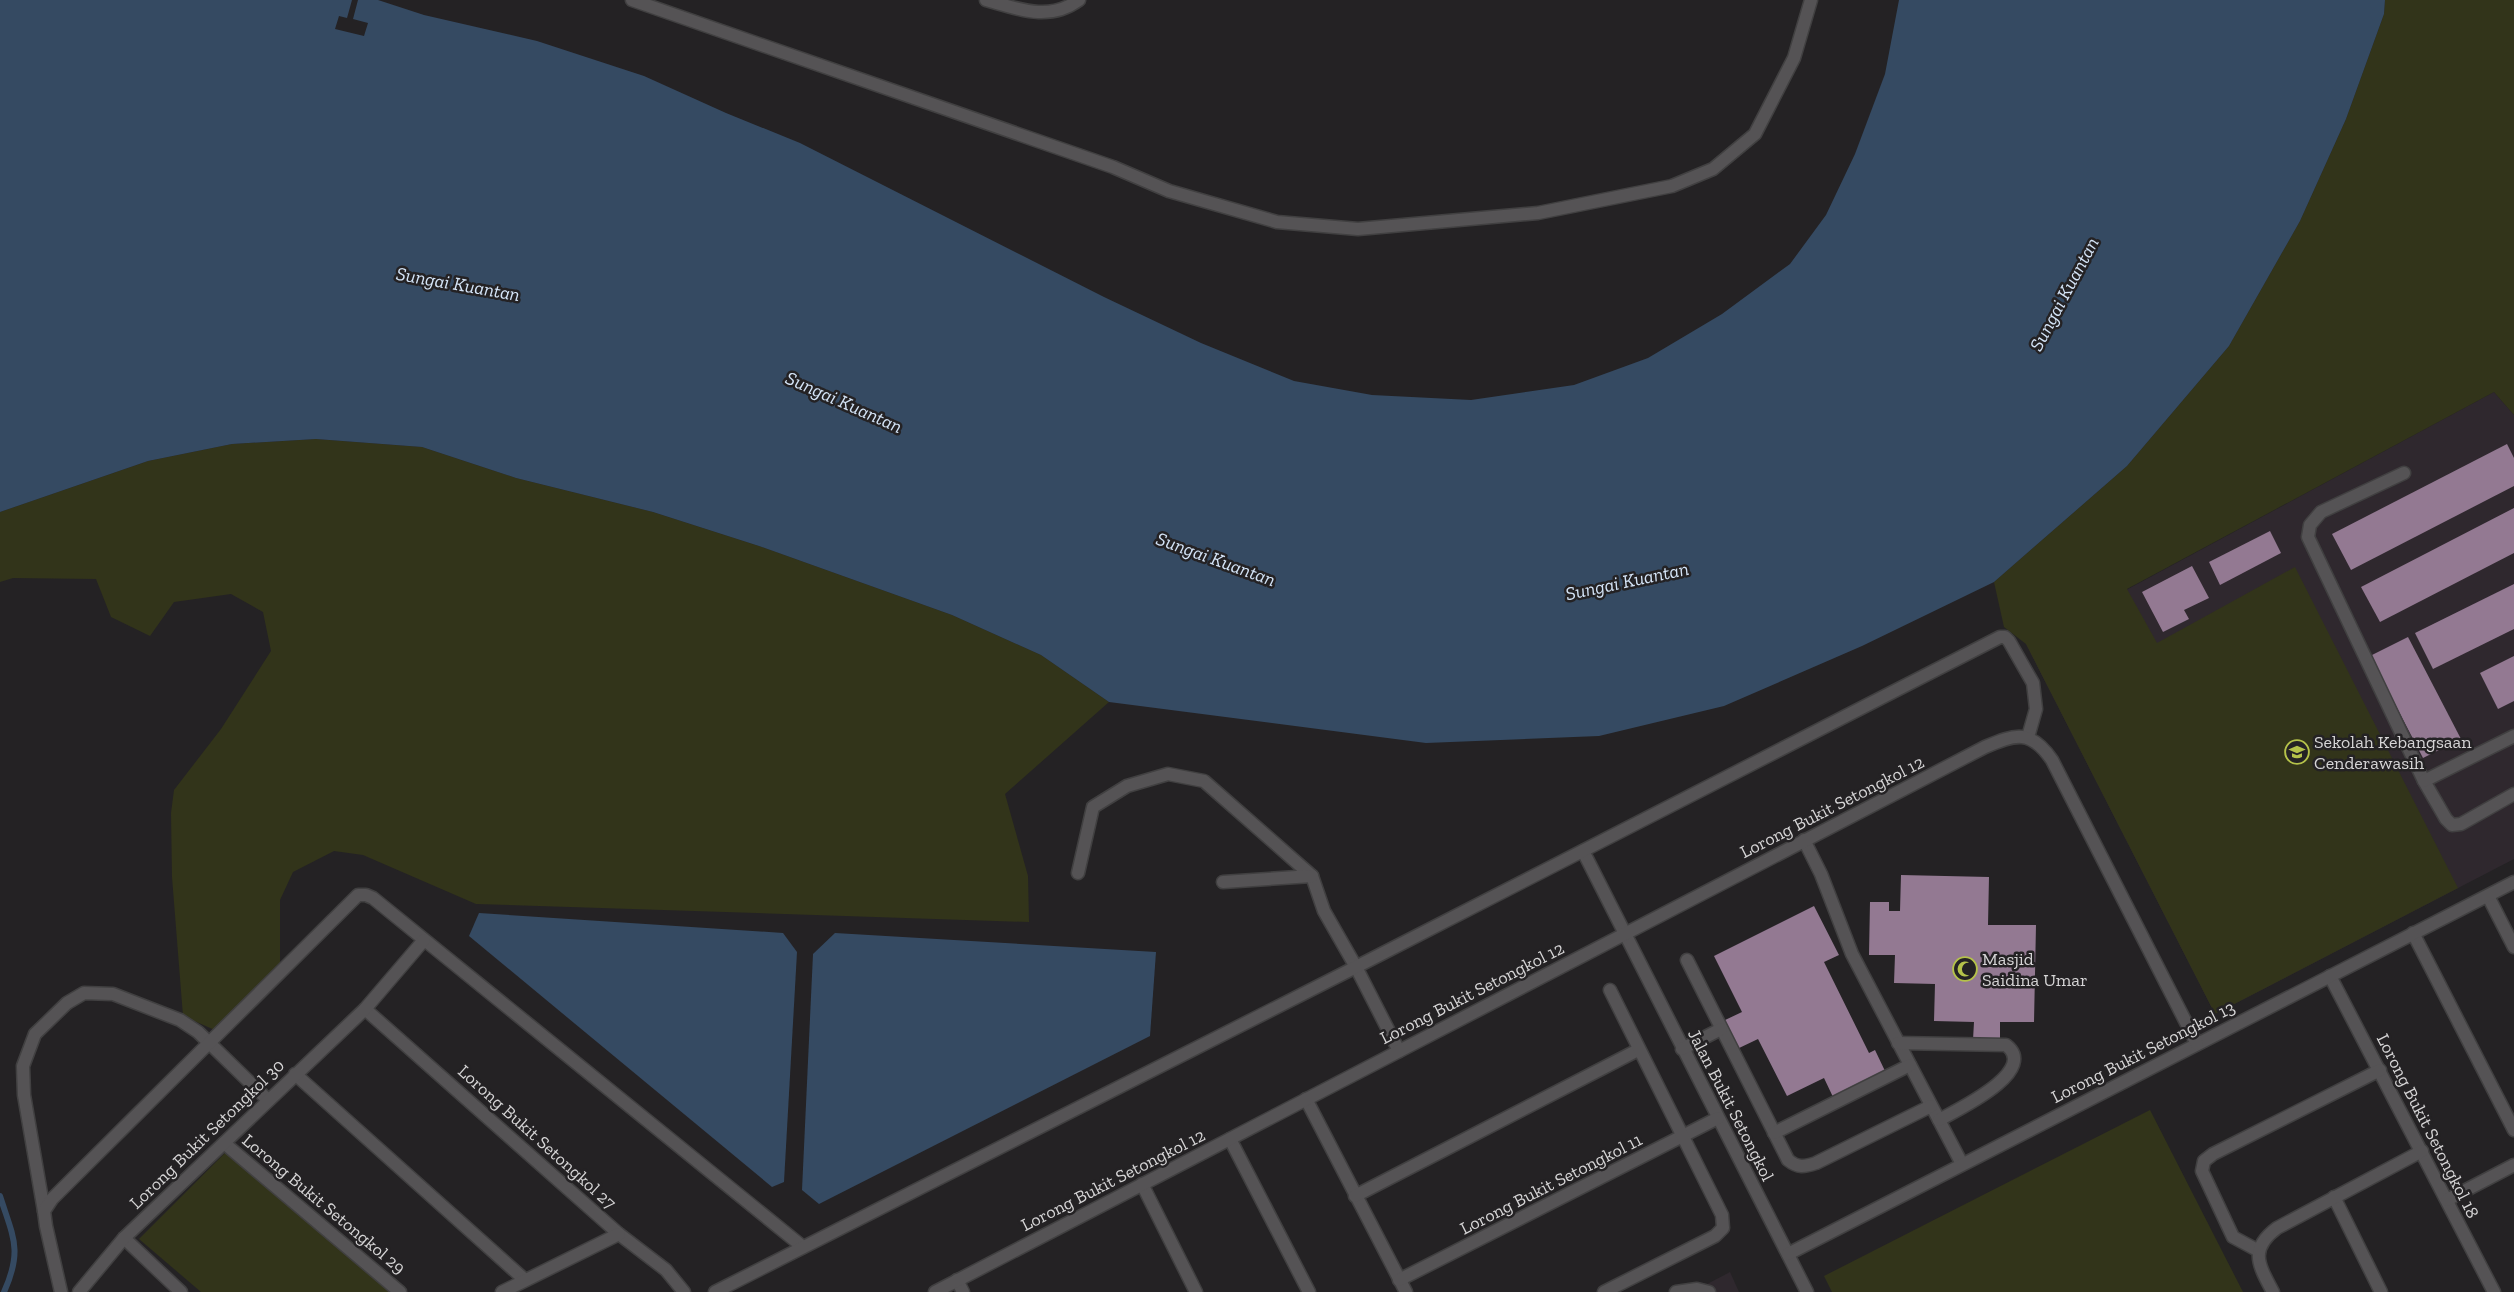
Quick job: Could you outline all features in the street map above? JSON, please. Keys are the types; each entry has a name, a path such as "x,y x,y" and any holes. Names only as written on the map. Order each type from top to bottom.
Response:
{"street":[{"path":"632,0 1113,167 1169,191 1277,222 1358,229 1538,213 1672,186 1713,169 1755,134 1794,58 1811,0"},
{"path":"986,0 1037,14 1058,11 1079,0"},
{"path":"2404,473 2321,512 2310,525 2308,537 2424,781 2446,819 2452,824 2461,824 2514,794"},
{"path":"715,1292 1356,967 2000,637 2005,637 2009,641 2033,684 2036,709 2028,737 2039,744 2052,760 2197,1044"},
{"name":"Lorong Bukit Setongkol 12","path":"935,1292 960,1286 1142,1184 1985,747 2012,736 2028,737"},
{"path":"2424,781 2514,736"},
{"path":"1078,873 1093,807 1127,786 1168,774 1204,781 1312,876 1324,911 1356,967 1399,1051"},
{"path":"1804,840 1821,874 1852,954 1962,1164"},
{"name":"Jalan Bukit Setongkol","path":"1583,851 1807,1292"},
{"path":"1224,882 1312,876"},
{"name":"Lorong Bukit Setongkol 13","path":"1788,1254 2514,882"},
{"path":"44,1211 52,1199 358,895 366,895 373,898 803,1247"},
{"path":"2488,896 2514,947"},
{"path":"2413,933 2514,1130"},
{"name":"Lorong Bukit Setongkol 30","path":"79,1292 124,1238 295,1074 366,1009 424,940"},
{"path":"1687,960 1788,1160 1796,1166 1806,1167 1931,1106"},
{"name":"Lorong Bukit Setongkol 18","path":"2330,976 2494,1292"},
{"path":"1604,1292 1715,1236 1723,1228 1722,1216 1681,1137 1610,990"},
{"path":"61,1292 46,1226 24,1095 24,1066 35,1034 68,1003 84,993 114,994 180,1020 209,1042 268,1100"},
{"name":"Lorong Bukit Setongkol 27","path":"366,1009 619,1234 666,1270 684,1292"},
{"path":"1682,1049 1721,1029"},
{"path":"1898,1043 2006,1046 2012,1050 2015,1057 2014,1067 2001,1082 1939,1120"},
{"path":"1355,1196 1638,1050"},
{"path":"1774,1133 1910,1064"},
{"path":"2259,1251 2233,1237 2202,1171 2204,1161 2213,1154 2380,1070"},
{"path":"295,1074 525,1280"},
{"path":"1306,1100 1406,1292"},
{"name":"Lorong Bukit Setongkol 11","path":"1399,1280 1718,1118"},
{"path":"1230,1139 1309,1292"},
{"name":"Lorong Bukit Setongkol 29","path":"224,1143 400,1292"},
{"path":"2272,1292 2260,1264 2259,1251 2264,1238 2277,1228 2422,1151"},
{"path":"2447,1200 2514,1165"},
{"path":"1142,1184 1196,1292"},
{"path":"2334,1197 2382,1292"},
{"path":"502,1292 619,1234"},
{"path":"124,1238 181,1292"},
{"path":"1678,1291 1697,1289 1709,1292"}],"shaded area":[{"name":"Sekolah Kebangsaan Cenderawasih","path":"2494,392 2514,415 2514,859 2215,1014 2026,644"},
{"path":"1730,1272 1739,1292 1692,1292"}],"green space":[{"path":"2385,0 2514,0 2514,415 2494,392 2127,589 2157,643 2295,567 2458,888 2215,1014 2026,644 2004,627 1994,582 2127,466 2229,346 2300,221 2346,119 2384,14"},
{"path":"316,439 422,447 516,478 653,512 759,546 952,615 1041,655 1109,702 1005,794 1028,876 1029,922 476,904 363,855 334,851 293,872 280,900 280,970 217,1031 183,1016 172,877 171,813 174,790 221,729 271,651 263,612 231,594 174,602 150,636 111,617 96,579 13,578 0,582 0,512 148,461 232,444"},
{"path":"2150,1110 2243,1292 1832,1292 1824,1276"},
{"path":"230,1148 394,1292 201,1292 139,1239"}],"water":[{"name":"Sungai Kuantan","path":"0,0 378,0 424,15 537,41 644,76 726,113 800,143 1104,297 1201,343 1294,381 1372,395 1471,400 1574,385 1648,358 1722,314 1790,264 1826,215 1855,154 1885,74 1899,0 2385,0 2384,14 2346,119 2300,221 2229,346 2127,466 1994,582 1862,646 1724,706 1599,736 1426,743 1109,702 1041,655 952,615 759,546 653,512 516,478 422,447 316,439 232,444 148,461 0,512"},
{"path":"479,913 783,933 797,952 784,1182 772,1187 469,936"},
{"path":"835,933 1156,952 1150,1036 819,1204 802,1190 813,954"}],"pier":[{"path":"352,0 358,0 353,19 368,23 364,36 335,29 339,16 347,18"}],"building":[{"path":"2507,444 2514,458 2514,486 2351,570 2332,534"},
{"path":"2514,508 2514,553 2380,622 2361,587"},
{"path":"2270,531 2281,553 2220,585 2209,562"},
{"path":"2192,566 2209,598 2184,610 2189,619 2163,632 2142,592"},
{"path":"2514,584 2514,629 2433,669 2415,633"},
{"path":"2408,637 2461,739 2423,758 2370,656"},
{"path":"2514,656 2514,701 2498,709 2480,673"},
{"name":"Masjid Saidina Umar","path":"1901,875 1989,877 1988,925 2036,925 2034,1022 2000,1022 2000,1041 1973,1040 1974,1022 1934,1021 1935,984 1894,983 1895,955 1869,955 1870,902 1889,902 1889,911 1900,911"},
{"path":"1814,906 1839,955 1824,962 1869,1053 1875,1050 1885,1071 1833,1097 1824,1078 1787,1096 1758,1039 1737,1049 1723,1021 1742,1012 1714,956"}],"waterway":[{"path":"0,1196 12,1233 15,1254 10,1277 4,1292"}],"place":[{"name":"Sekolah Kebangsaan Cenderawasih","path":"2297,752"},
{"name":"Masjid Saidina Umar","path":"1965,969"}]}
